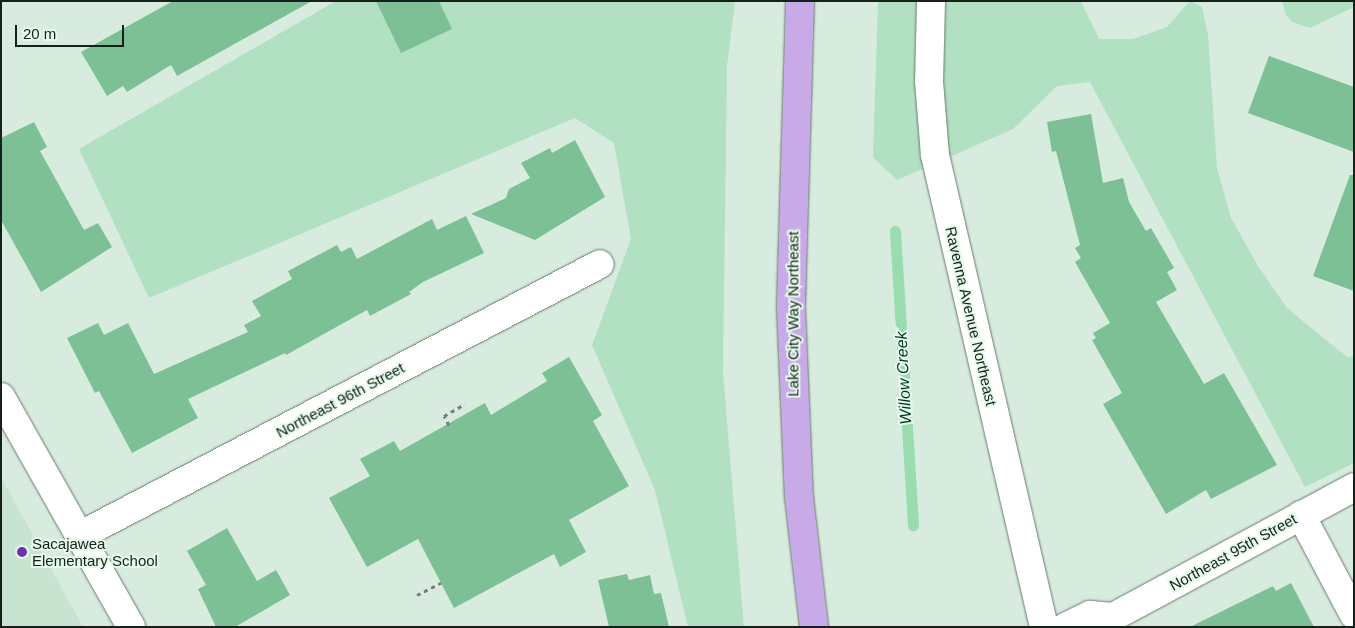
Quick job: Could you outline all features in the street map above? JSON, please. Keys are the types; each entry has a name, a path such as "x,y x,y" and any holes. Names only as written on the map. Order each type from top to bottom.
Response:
{"main road":[{"name":"Lake City Way Northeast","path":"800,1 791,308 799,497 814,627"}],"street":[{"name":"Ravenna Avenue Northeast","path":"931,1 929,90 935,155 1044,627"},
{"name":"Northeast 96th Street","path":"81,535 600,264"},
{"path":"1,397 81,535 131,627"},
{"name":"Northeast 95th Street","path":"1065,627 1090,615 1109,622 1300,515 1354,488"},
{"path":"1300,515 1354,615"}],"path":[{"path":"449,425 444,416 465,404"},
{"path":"417,595 441,583"}],"shaded area":[{"path":"336,1 735,1 727,66 723,372 744,627 688,627 655,490 592,345 631,239 614,143 575,118 149,298 79,149"},
{"path":"878,1 1081,1 1099,39 1133,39 1167,27 1190,1 1202,7 1208,35 1217,168 1231,218 1258,266 1287,308 1347,357 1354,356 1354,463 1305,487 1090,82 1057,86 1013,129 897,180 873,157"},
{"path":"1282,1 1354,1 1354,7 1310,28 1292,22 1286,15"},
{"name":"Sacajawea Elementary School","path":"1,477 83,627 1,627"}],"building":[{"path":"173,1 312,1 177,76 171,65 127,92 123,86 107,96 81,52"},
{"path":"376,1 439,1 452,29 401,53"},
{"path":"1269,56 1354,87 1354,152 1248,113"},
{"path":"1091,114 1103,183 1123,178 1129,202 1146,231 1151,228 1174,268 1167,272 1177,290 1156,302 1204,384 1224,373 1277,465 1211,499 1206,490 1166,514 1103,404 1122,393 1092,340 1096,338 1093,333 1110,323 1075,262 1081,258 1075,248 1080,245 1056,151 1052,152 1047,122"},
{"path":"34,122 47,147 40,151 84,230 98,223 112,247 41,292 1,220 1,138"},
{"path":"575,140 605,197 535,240 471,214 506,198 509,189 530,178 521,163 550,148 552,153"},
{"path":"1350,175 1354,175 1354,291 1313,276"},
{"path":"466,216 484,253 423,282 409,292 411,294 370,316 367,310 286,355 285,353 188,399 198,418 132,453 99,391 95,393 67,338 98,323 104,335 128,323 154,374 248,332 244,325 261,316 252,301 292,279 288,271 337,245 341,252 351,247 357,259 432,219 437,230"},
{"path":"569,357 602,415 593,421 629,486 569,520 586,552 560,567 554,554 454,608 418,539 367,567 329,498 370,476 360,459 394,441 400,451 485,403 491,415 547,381 542,373"},
{"path":"227,528 257,581 276,570 290,595 235,627 216,627 198,589 206,585 187,551"},
{"path":"627,574 629,580 650,575 654,594 661,593 669,627 609,627 598,580"},
{"path":"1291,583 1314,627 1190,627 1273,586 1276,591"}],"waterway":[{"name":"Willow Creek","path":"895,231 913,525"}],"place":[{"name":"Sacajawea Elementary School","path":"22,552"}]}
